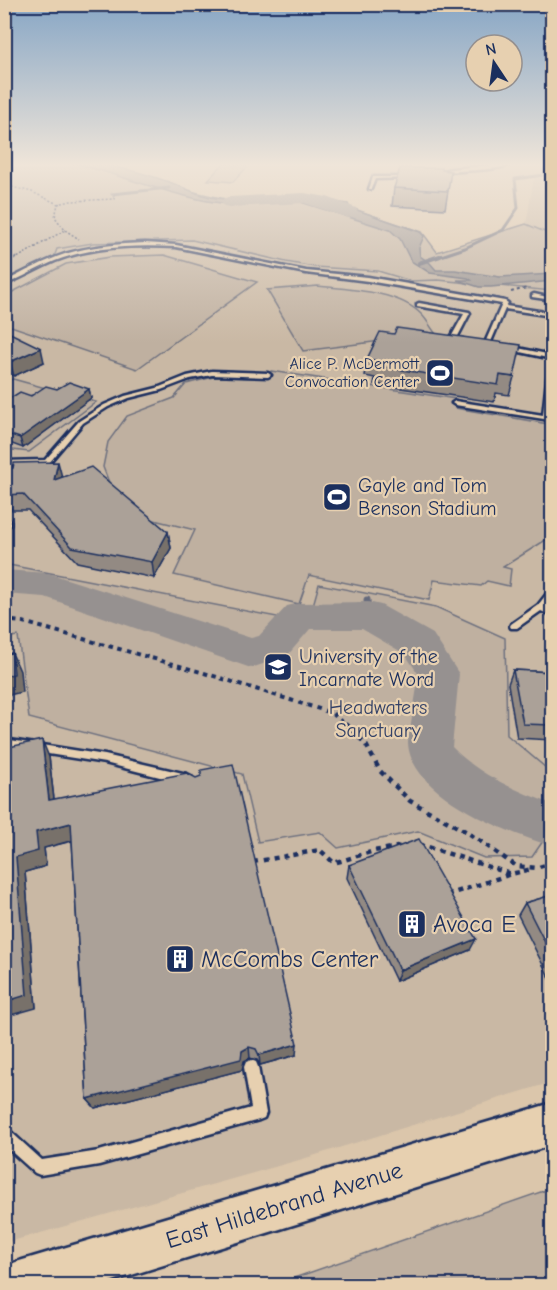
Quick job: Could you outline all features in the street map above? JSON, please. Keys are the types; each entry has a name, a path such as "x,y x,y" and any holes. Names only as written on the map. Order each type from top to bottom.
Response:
{"main road":[{"name":"East Hildebrand Avenue","path":"15,1286 552,1124"}],"lane":[{"path":"4,284 63,257 101,248 158,244 306,272 368,279 552,315"},
{"path":"534,296 552,299"},
{"path":"419,305 467,313 453,339 465,341"},
{"path":"504,305 522,305"},
{"path":"487,345 504,305"},
{"path":"476,343 552,357"},
{"path":"455,403 549,419 552,362"},
{"path":"4,463 46,462 81,422 106,406 127,397 159,390 189,376 212,373 268,375"},
{"path":"514,626 541,607 552,593"},
{"path":"541,607 552,613"},
{"path":"4,743 105,759 164,772 190,780 196,789"},
{"path":"4,1135 40,1168 99,1158 259,1113 251,1067"}],"path":[{"path":"4,264 65,230 59,223"},
{"path":"4,620 23,622 201,672 332,713 365,743 380,771 410,801 467,832 516,866 536,868"},
{"path":"253,862 320,849 334,863 374,851 422,843 511,874"},
{"path":"441,898 511,874 552,863"}],"shaded area":[{"name":"University of the Incarnate Word","path":"5,223 396,223 422,232 437,252 526,223 552,223 552,1082 306,1158 5,1243"},
{"path":"368,223 395,223 420,232 424,236 419,248 420,256 436,270 455,270 500,277 552,274 552,281 479,287 457,280 471,280 468,278 430,273 411,261 400,239 390,230"}],"green space":[{"path":"5,223 396,223 422,232 437,252 526,224 552,235 552,291 438,280 411,281 378,271 314,267 286,262 192,240 93,243 57,249 53,260 5,284"},
{"path":"164,255 257,282 137,369 5,324 5,296 66,264 110,257"},
{"path":"318,286 373,293 401,301 422,315 436,334 303,351 267,290"},
{"name":"Gayle and Tom Benson Stadium","path":"271,371 456,399 456,408 548,424 552,465 546,471 552,481 552,536 503,567 511,569 509,586 487,581 481,586 434,580 429,600 309,575 299,604 174,575 195,530 150,519 110,485 103,467 108,442 127,416 174,398 186,384 213,377 266,378"},
{"path":"13,379 96,402 29,452 5,449 5,382"},
{"name":"Headwaters Sanctuary","path":"4,564 308,623 319,584 436,607 505,638 507,735 552,773 552,828 532,857 484,858 418,831 338,848 320,832 258,842 242,774 29,718 18,636 5,638"},
{"path":"552,1188 552,1285 274,1285"}],"building":[{"path":"397,328 521,345 514,377 500,375 498,385 376,366 379,361 367,359 380,332 394,334"},
{"path":"8,332 41,348 10,362 4,359 4,334"},
{"path":"69,382 89,389 20,438 4,433 4,402 20,392 31,396 46,386 57,389"},
{"path":"58,462 54,480 91,467 168,532 152,562 72,547 23,494 6,495 8,486 4,486 4,469 13,468 14,463"},
{"path":"12,653 14,674 4,676 4,654"},
{"path":"513,670 552,672 552,725 523,724"},
{"name":"McCombs Center","path":"42,740 49,800 187,773 196,778 201,776 201,770 233,764 297,1044 259,1055 256,1049 249,1047 242,1051 241,1059 87,1099 71,823 36,832 38,851 16,857 27,995 4,1002 4,748"},
{"name":"Avoca E","path":"419,839 476,939 400,970 349,865"},
{"path":"552,895 552,956 525,903"}],"waterway":[{"path":"435,258 465,248 503,230 508,223"},
{"path":"419,263 440,256"},
{"path":"4,582 48,585 251,653 273,646 300,616 368,615 419,644 439,674 430,742 430,748 436,760 447,772 482,795 552,825"},
{"path":"367,600 368,615"}],"place":[{"name":"Alice P. McDermott Convocation Center","path":"440,373"},
{"name":"Gayle and Tom Benson Stadium","path":"337,497"},
{"name":"University of the Incarnate Word","path":"278,667"},
{"name":"Avoca E","path":"412,924"},
{"name":"McCombs Center","path":"180,959"}]}
